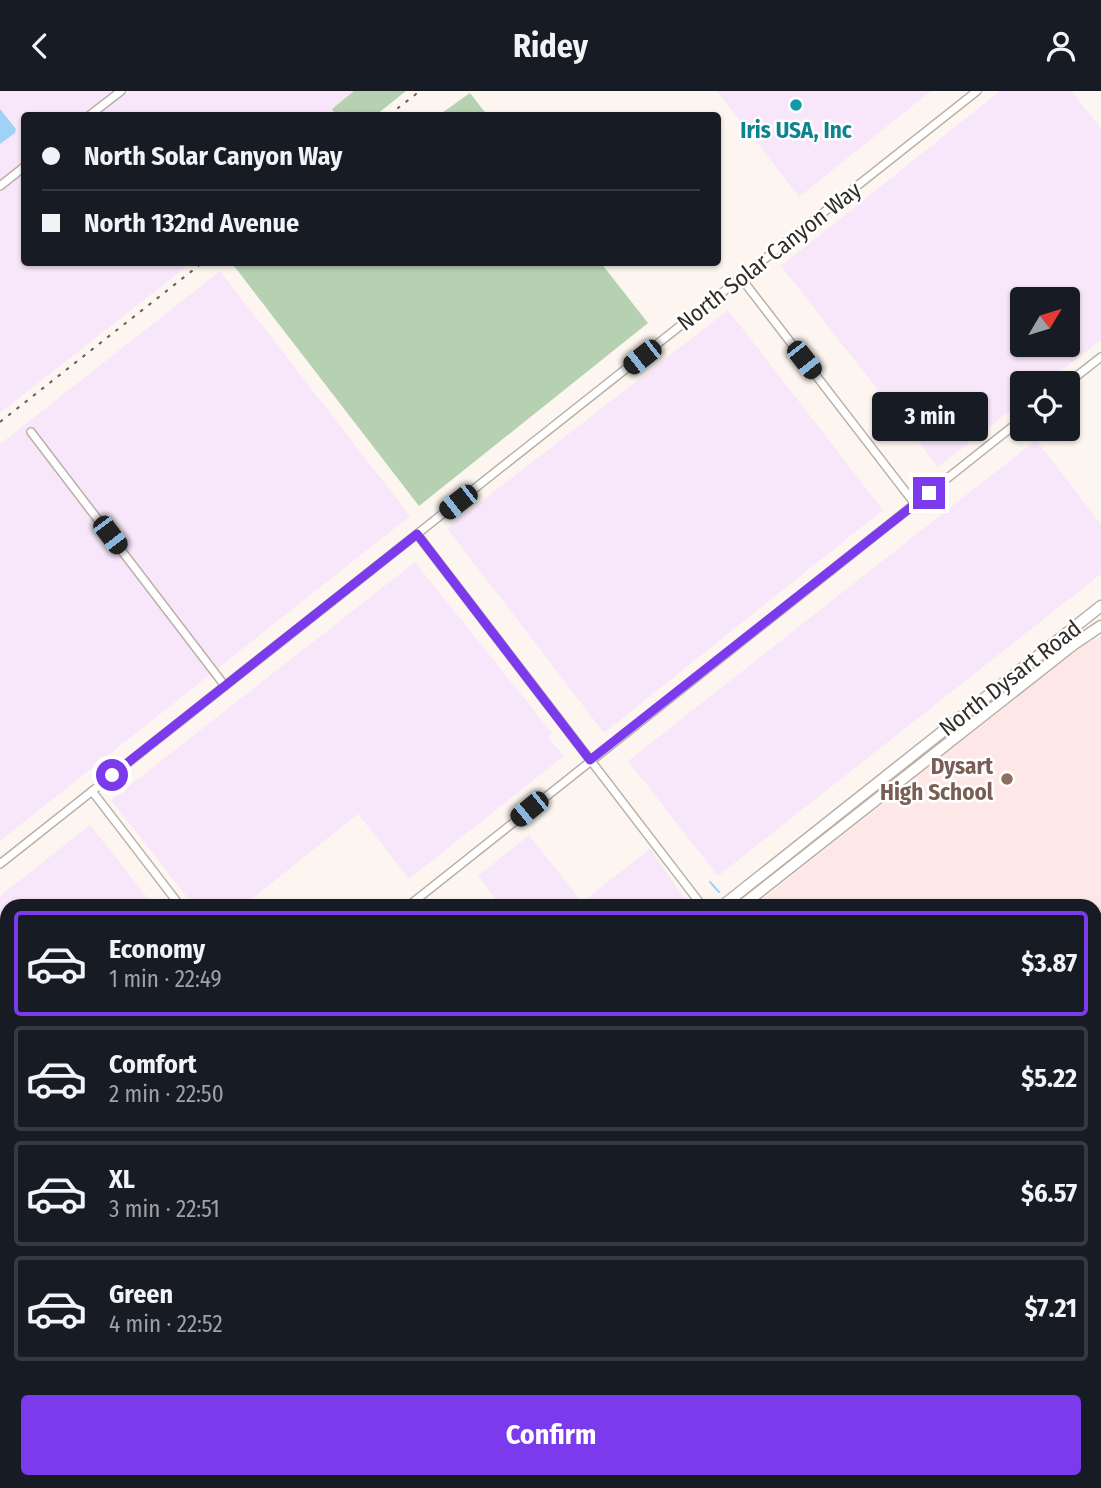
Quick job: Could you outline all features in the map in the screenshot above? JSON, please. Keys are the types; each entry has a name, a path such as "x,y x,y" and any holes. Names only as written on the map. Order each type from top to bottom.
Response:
{"main road":[{"name":"North Dysart Road","path":"730,899 1100,608"},
{"name":"North Dysart Road","path":"750,899 1074,644 1101,626"}],"street":[{"path":"94,112 121,91"},
{"name":"North Solar Canyon Way","path":"0,864 977,91"},
{"path":"0,186 21,169"},
{"path":"741,278 915,504"},
{"path":"1080,374 1101,357"},
{"path":"417,899 1010,429"},
{"path":"31,432 225,686"},
{"path":"417,534 697,899"},
{"path":"92,791 175,899"}],"shaded area":[{"path":"0,91 354,91 332,109 334,112 21,112 21,266 187,266 0,413"},
{"path":"717,91 931,91 799,197"},
{"path":"1000,91 1072,91 1101,129 1101,340 1080,356 1080,287 1010,287 1010,357 1079,357 1061,371 1010,371 1010,410 938,467 781,266"},
{"path":"220,271 410,516 0,841 0,444"},
{"path":"728,310 883,510 604,733 447,528"},
{"path":"1035,441 1101,524 1101,574 718,876 628,761"},
{"path":"415,562 552,733 548,737 564,756 409,879 358,814 252,899 189,899 111,800"},
{"name":"Dysart High School","path":"1101,636 1101,899 763,899 1075,651"},
{"path":"90,825 148,899 0,899 0,896"},
{"path":"529,835 580,899 496,899 478,876"},
{"path":"650,849 685,899 586,899"}],"green space":[{"path":"354,91 406,91 380,112 334,112 332,109"},
{"path":"470,93 485,112 443,112"},
{"path":"234,266 603,266 648,323 419,506"}],"water":[{"path":"0,109 16,129 15,133 0,144"}],"waterway":[{"path":"710,882 719,892"}],"railway":[{"path":"393,112 420,91"},
{"path":"0,422 198,266"}],"place":[{"name":"Iris USA, Inc","path":"796,105"},
{"name":"Dysart High School","path":"1007,779"}],"route":[{"path":"112,775 417,534 590,760 929,493"}]}
